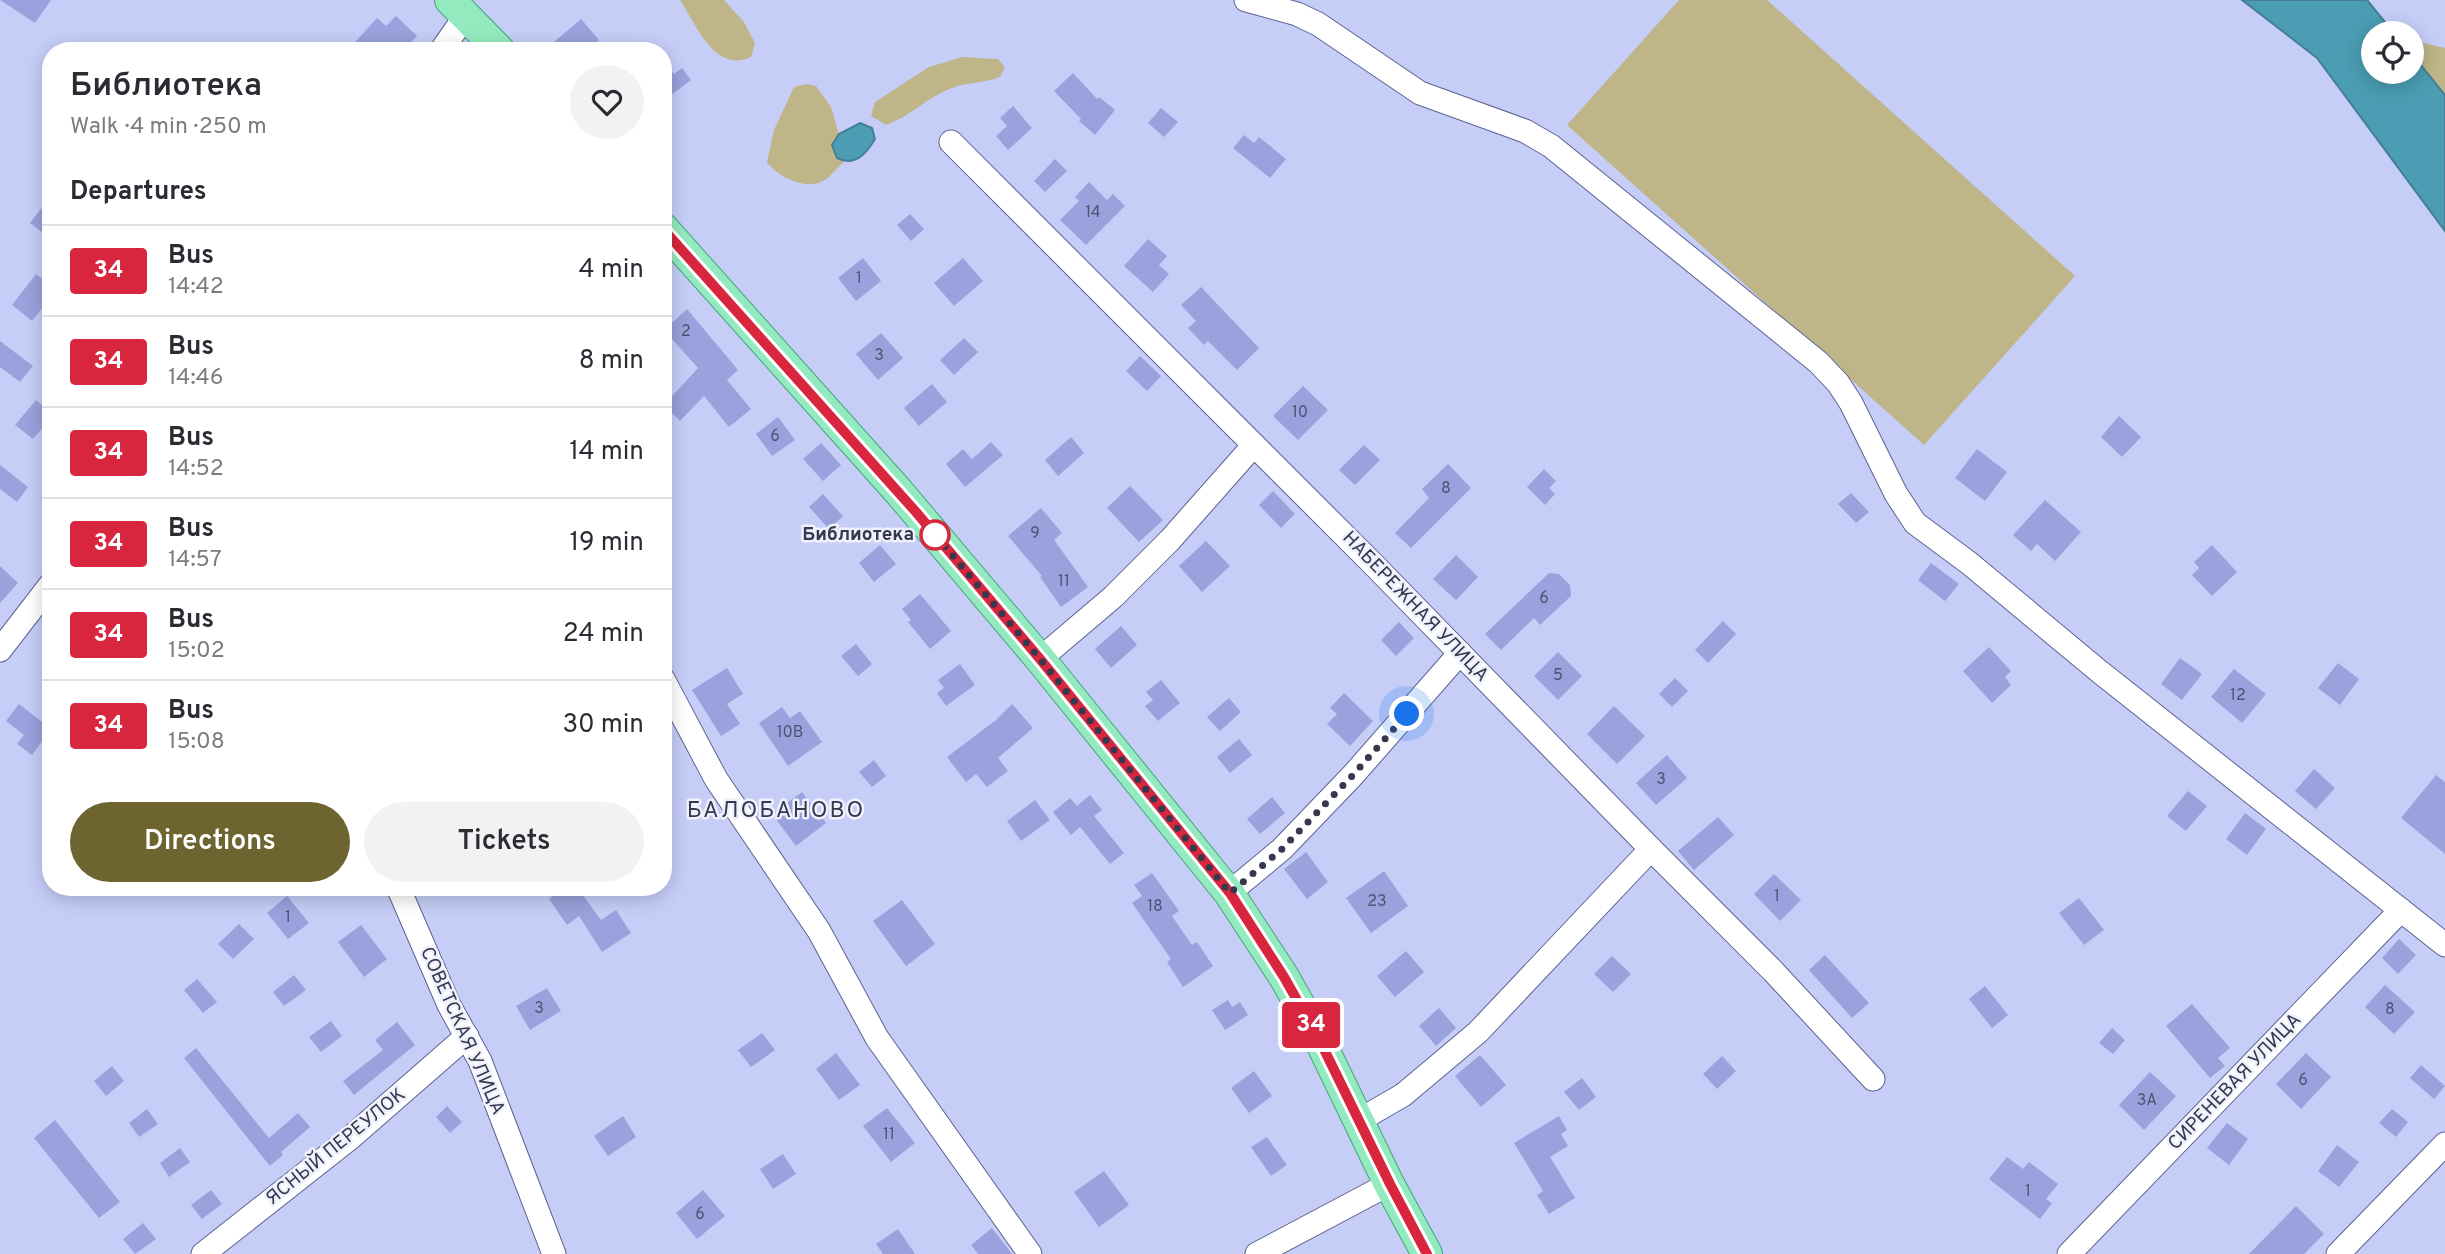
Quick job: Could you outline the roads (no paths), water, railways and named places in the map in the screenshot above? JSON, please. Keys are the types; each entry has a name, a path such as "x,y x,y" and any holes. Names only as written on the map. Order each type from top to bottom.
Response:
{"main road":[{"path":"458,8 491,42"},
{"path":"672,239 899,492 1040,659 1230,893 1284,977 1319,1039 1427,1254"}],"street":[{"path":"1245,0 1297,14 1318,24 1420,93 1525,131 1551,146 1832,376 1851,402 1896,494 1915,523 1969,562 2100,672 2445,946"},
{"path":"445,42 458,8"},
{"name":"НАБЕРЕЖНАЯ УЛИЦА","path":"951,142 1773,971 1873,1079"},
{"path":"1040,659 1113,597 1170,540 1254,445"},
{"path":"0,650 42,596"},
{"path":"1230,893 1282,849 1309,821 1460,653"},
{"path":"672,696 716,779 819,931 877,1038 1030,1254"},
{"path":"1358,1121 1403,1096 1478,1032 1651,849"},
{"name":"СОВЕТСКАЯ УЛИЦА","path":"402,896 449,1005 480,1060 554,1254"},
{"name":"СИРЕНЕВАЯ УЛИЦА","path":"2069,1254 2401,910"},
{"name":"ЯСНЫЙ ПЕРЕУЛОК","path":"203,1254 349,1139 467,1036"},
{"path":"2339,1254 2445,1144"},
{"path":"1257,1254 1390,1184"}],"water":[{"path":"2242,0 2367,0 2384,21 2361,21 2361,84 2424,84 2424,69 2445,95 2445,231 2317,58"},
{"path":"860,123 872,128 875,139 872,144 855,160 837,158 832,145 839,134"}],"place":[{"name":"Библиотека","path":"935,535"}],"district":[{"name":"БАЛОБАНОВО","path":"776,811"}]}
